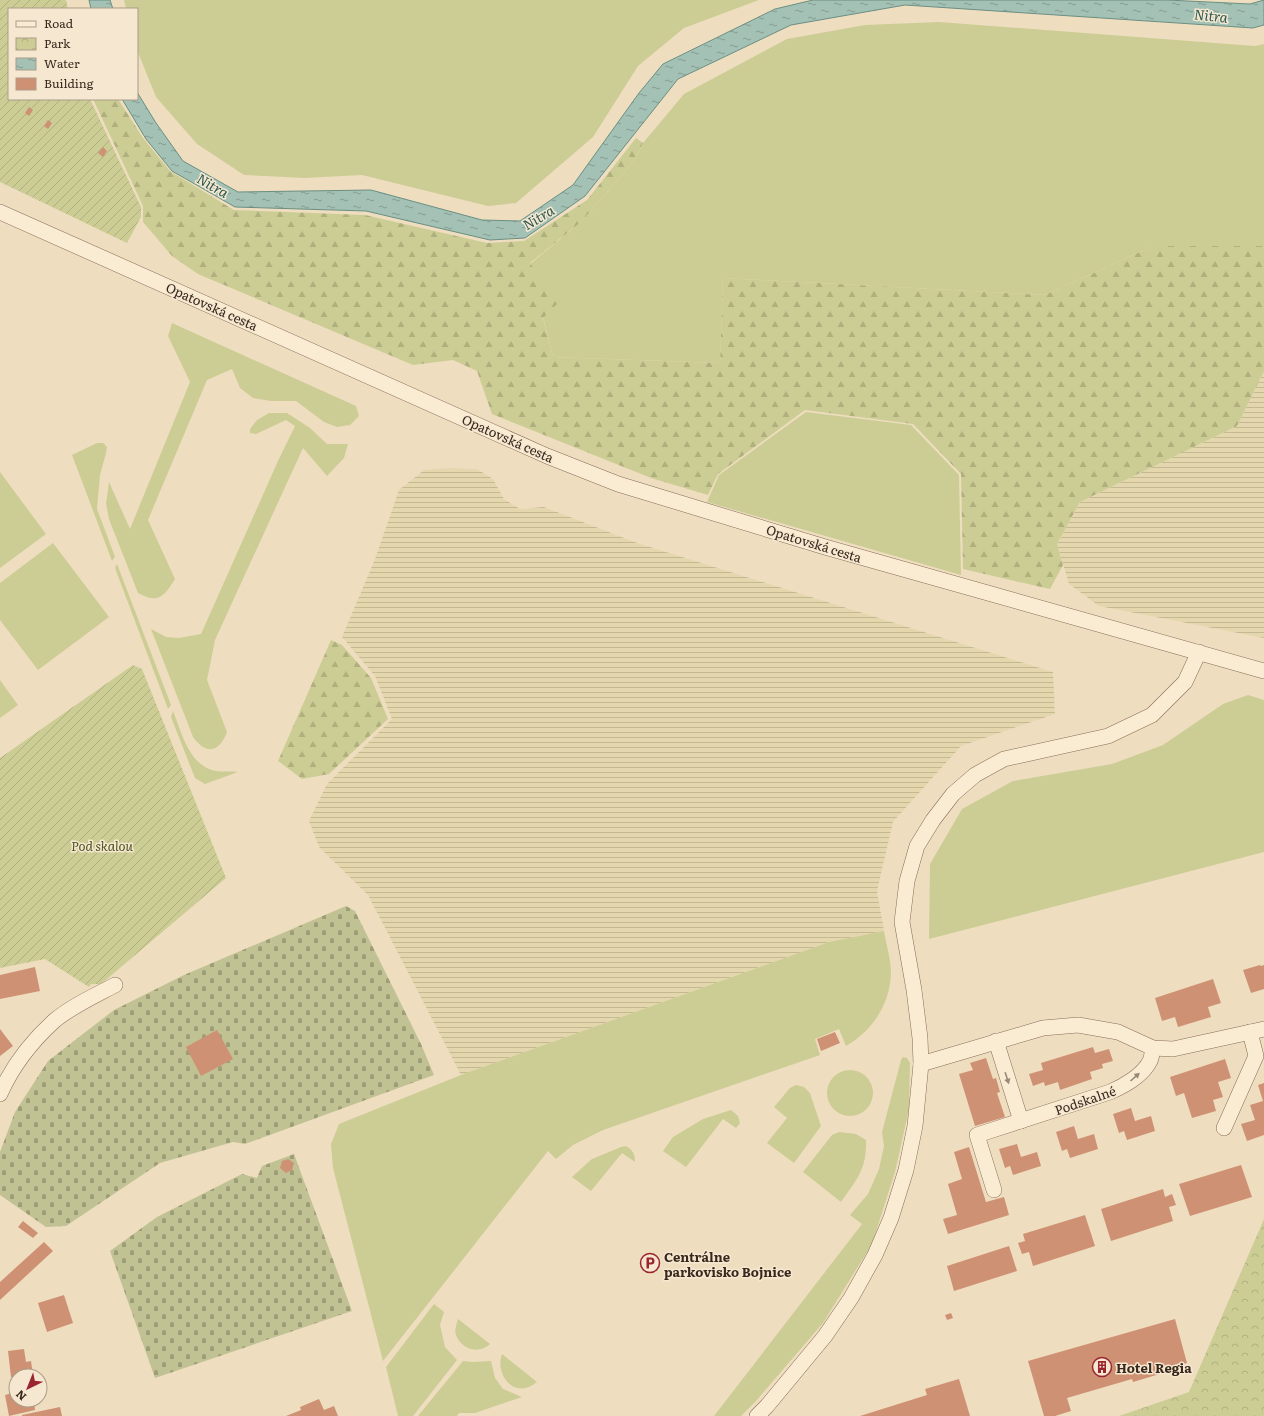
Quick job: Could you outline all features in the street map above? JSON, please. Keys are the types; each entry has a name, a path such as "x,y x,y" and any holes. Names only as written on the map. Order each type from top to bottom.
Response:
{"street":[{"name":"Opatovská cesta","path":"0,212 547,456 618,484 825,547 1264,671"},
{"path":"757,1416 826,1336 851,1298 875,1255 891,1218 906,1170 915,1126 921,1064 920,1038 914,990 902,922 907,881 917,846 932,820 953,794 975,775 1004,759 1108,736 1152,716 1185,682 1199,652"},
{"path":"0,1094 7,1078 31,1045 55,1020 86,1000 115,985"},
{"path":"921,1064 1043,1028 1078,1025 1118,1032 1153,1048 1173,1049 1257,1030 1256,1056 1224,1128"},
{"path":"996,1041 1021,1121"},
{"name":"Podskalné","path":"994,1190 977,1135 1125,1086 1138,1075 1150,1061 1153,1048"}],"shaded area":[{"path":"1264,371 1264,638 1099,606 1069,584 1057,544 1080,502 1237,426"},
{"path":"449,468 477,469 493,479 504,499 520,509 544,507 637,543 1053,672 1055,714 961,746 893,822 877,891 884,931 829,942 461,1075 368,895 319,847 309,821 327,784 392,719 375,676 342,637 375,559 399,490 424,470"}],"green space":[{"path":"0,0 66,0 68,8 8,8 8,100 90,100 141,207 141,217 127,243 0,182"},
{"path":"124,0 759,0 684,28 638,66 593,137 516,203 488,206 362,175 305,178 244,175 197,144 156,97 138,52 138,8 126,8"},
{"path":"939,22 1255,46 1264,44 1264,246 1153,246 1045,295 723,278 720,363 553,357 530,264 581,222 634,161 643,143 684,94 787,39 865,25"},
{"path":"93,100 119,100 143,138 170,171 234,210 365,215 487,243 524,241 587,200 636,138 643,143 634,161 581,222 530,263 558,303 543,318 553,357 720,363 723,278 1045,295 1153,246 1264,246 1264,371 1237,426 1080,502 1057,544 1063,565 1050,589 963,569 961,474 913,424 805,410 718,474 708,495 651,478 492,414 477,371 453,360 413,365 198,274 172,256 143,222 143,206"},
{"path":"172,323 356,406 359,416 350,425 337,427 324,422 296,401 271,401 253,398 240,388 232,369 207,380 148,520 175,579 164,594 160,597 151,598 138,593 109,519 106,504 109,482 130,529 190,382 168,336"},
{"path":"806,412 911,425 959,475 961,575 707,502 719,475"},
{"path":"269,413 287,413 310,428 327,444 348,444 344,458 327,476 303,448 215,640 207,680 227,732 224,739 216,748 207,749 198,743 193,737 151,629 166,637 179,638 201,634 295,426 286,420 256,434 250,433 250,429 257,420"},
{"path":"97,443 103,443 107,447 100,475 97,509 115,557 112,561 72,455"},
{"path":"0,472 46,534 0,568"},
{"path":"53,543 109,617 38,670 0,620 0,583"},
{"path":"117,564 171,705 168,709 115,568"},
{"path":"331,640 342,645 371,678 388,719 329,774 302,779 278,761"},
{"name":"Pod skalou","path":"133,665 142,669 226,878 101,984 91,984 89,987 45,959 0,968 0,758"},
{"path":"0,680 18,705 0,718"},
{"path":"1248,695 1264,700 1264,852 929,939 930,864 962,809 1013,781 1112,764 1163,745 1223,704"},
{"path":"173,711 183,738 193,756 199,763 216,771 238,772 205,784 195,778 171,717"},
{"path":"346,906 355,911 421,1044 434,1075 245,1144 233,1142 160,1163 66,1226 46,1227 0,1195 0,1152 15,1112 48,1061 114,1010 184,975"},
{"path":"884,931 891,968 890,985 878,1016 864,1033 846,1046 839,1029 815,1039 820,1055 603,1130 573,1145 556,1159 548,1151 383,1361 333,1168 331,1144 339,1124 461,1075 829,942"},
{"path":"903,1057 907,1058 910,1063 909,1109 895,1172 872,1244 823,1323 756,1401 741,1416 714,1416 862,1224 850,1215 868,1194 879,1169 884,1146 882,1132"},
{"path":"845,1070 855,1070 863,1074 869,1080 873,1088 873,1098 869,1106 863,1112 855,1116 845,1116 837,1112 831,1106 827,1098 827,1088 831,1080 837,1074"},
{"path":"796,1085 804,1087 810,1093 821,1126 794,1163 767,1143 787,1118 774,1107 790,1088"},
{"path":"731,1110 738,1116 740,1123 736,1128 723,1119 686,1167 663,1151 673,1137 703,1119"},
{"path":"839,1132 856,1134 866,1140 863,1166 856,1180 841,1202 803,1172 832,1135"},
{"path":"626,1146 633,1152 635,1162 622,1153 591,1191 572,1177 592,1159"},
{"path":"294,1154 352,1311 155,1378 110,1251 157,1217 242,1174 257,1178 262,1166"},
{"path":"1264,1219 1264,1416 1119,1416 1189,1392"},
{"path":"434,1304 444,1312 440,1325 445,1347 457,1360 413,1416 398,1416 386,1367"},
{"path":"458,1319 490,1344 476,1350 462,1344 458,1340 455,1333"},
{"path":"502,1354 537,1382 527,1388 513,1387 508,1383 502,1373"},
{"path":"463,1361 491,1361 495,1378 503,1389 522,1397 475,1413 459,1413 457,1416 418,1416"}],"water":[{"path":"89,0 110,0 113,8 91,8"},
{"name":"Nitra","path":"813,0 1167,0 1250,4 1264,0 1264,25 1253,28 905,5 791,25 678,79 585,196 525,238 490,240 366,211 235,207 172,171 146,139 123,100 138,100 138,94 156,123 183,161 238,192 371,190 482,220 520,221 573,185 639,93 663,64 775,9"}],"building":[{"path":"29,107 33,110 29,116 25,113"},
{"path":"48,120 52,123 48,129 44,126"},
{"path":"103,147 107,151 103,157 98,153"},
{"path":"1264,965 1264,989 1251,993 1243,970"},
{"path":"35,967 40,991 0,999 0,975"},
{"path":"1213,979 1221,1003 1208,1007 1211,1017 1178,1027 1175,1017 1162,1021 1155,998"},
{"path":"0,1029 13,1046 0,1056"},
{"path":"217,1030 233,1059 201,1076 186,1047"},
{"path":"835,1032 840,1043 821,1051 817,1039"},
{"path":"1093,1047 1095,1053 1109,1049 1113,1061 1102,1064 1103,1068 1090,1072 1092,1079 1060,1090 1058,1082 1045,1086 1044,1082 1033,1086 1029,1074 1043,1070 1041,1063"},
{"path":"986,1058 993,1079 996,1078 1000,1092 997,1093 1005,1117 975,1126 959,1074 973,1070 970,1063"},
{"path":"1225,1059 1231,1078 1218,1082 1223,1097 1213,1100 1216,1111 1192,1118 1184,1093 1176,1096 1170,1077"},
{"path":"1264,1083 1264,1135 1247,1141 1241,1124 1255,1120 1250,1105 1263,1101 1258,1085"},
{"path":"1131,1108 1135,1121 1151,1116 1155,1131 1127,1140 1124,1131 1119,1133 1113,1114"},
{"path":"1074,1126 1078,1139 1094,1134 1098,1149 1070,1158 1067,1149 1062,1151 1056,1132"},
{"path":"1017,1144 1021,1157 1037,1152 1041,1166 1013,1175 1010,1166 1005,1168 999,1149"},
{"path":"969,1147 986,1202 1004,1197 1009,1215 948,1234 943,1219 957,1215 948,1184 962,1179 954,1152"},
{"path":"288,1159 294,1163 292,1170 286,1173 280,1168 282,1161"},
{"path":"1241,1165 1252,1197 1190,1216 1179,1184"},
{"path":"1163,1189 1165,1197 1172,1194 1176,1205 1169,1207 1173,1221 1111,1241 1101,1209"},
{"path":"1085,1215 1095,1246 1033,1266 1029,1252 1022,1254 1018,1243 1025,1241 1023,1234"},
{"path":"23,1221 38,1233 33,1238 18,1227"},
{"path":"44,1242 53,1251 0,1300 0,1282"},
{"path":"1009,1246 1017,1271 954,1291 947,1266"},
{"path":"64,1295 73,1323 47,1332 38,1303"},
{"path":"951,1313 953,1318 947,1320 945,1315"},
{"name":"Hotel Regia","path":"1175,1319 1187,1363 1162,1370 1163,1373 1133,1382 1132,1379 1067,1398 1071,1411 1055,1416 1044,1416 1028,1361"},
{"path":"24,1349 26,1362 31,1361 32,1368 10,1368 8,1351"},
{"path":"959,1379 970,1416 860,1416 927,1395 925,1389"},
{"path":"8,1394 8,1408 35,1408 35,1410 9,1416 5,1395"},
{"path":"319,1399 324,1410 334,1406 338,1416 286,1416 301,1410 300,1407"},
{"path":"60,1407 62,1416 22,1416 22,1415"}],"place":[{"name":"Centrálne parkovisko Bojnice","path":"650,1263"},
{"name":"Hotel Regia","path":"1102,1367"}]}
